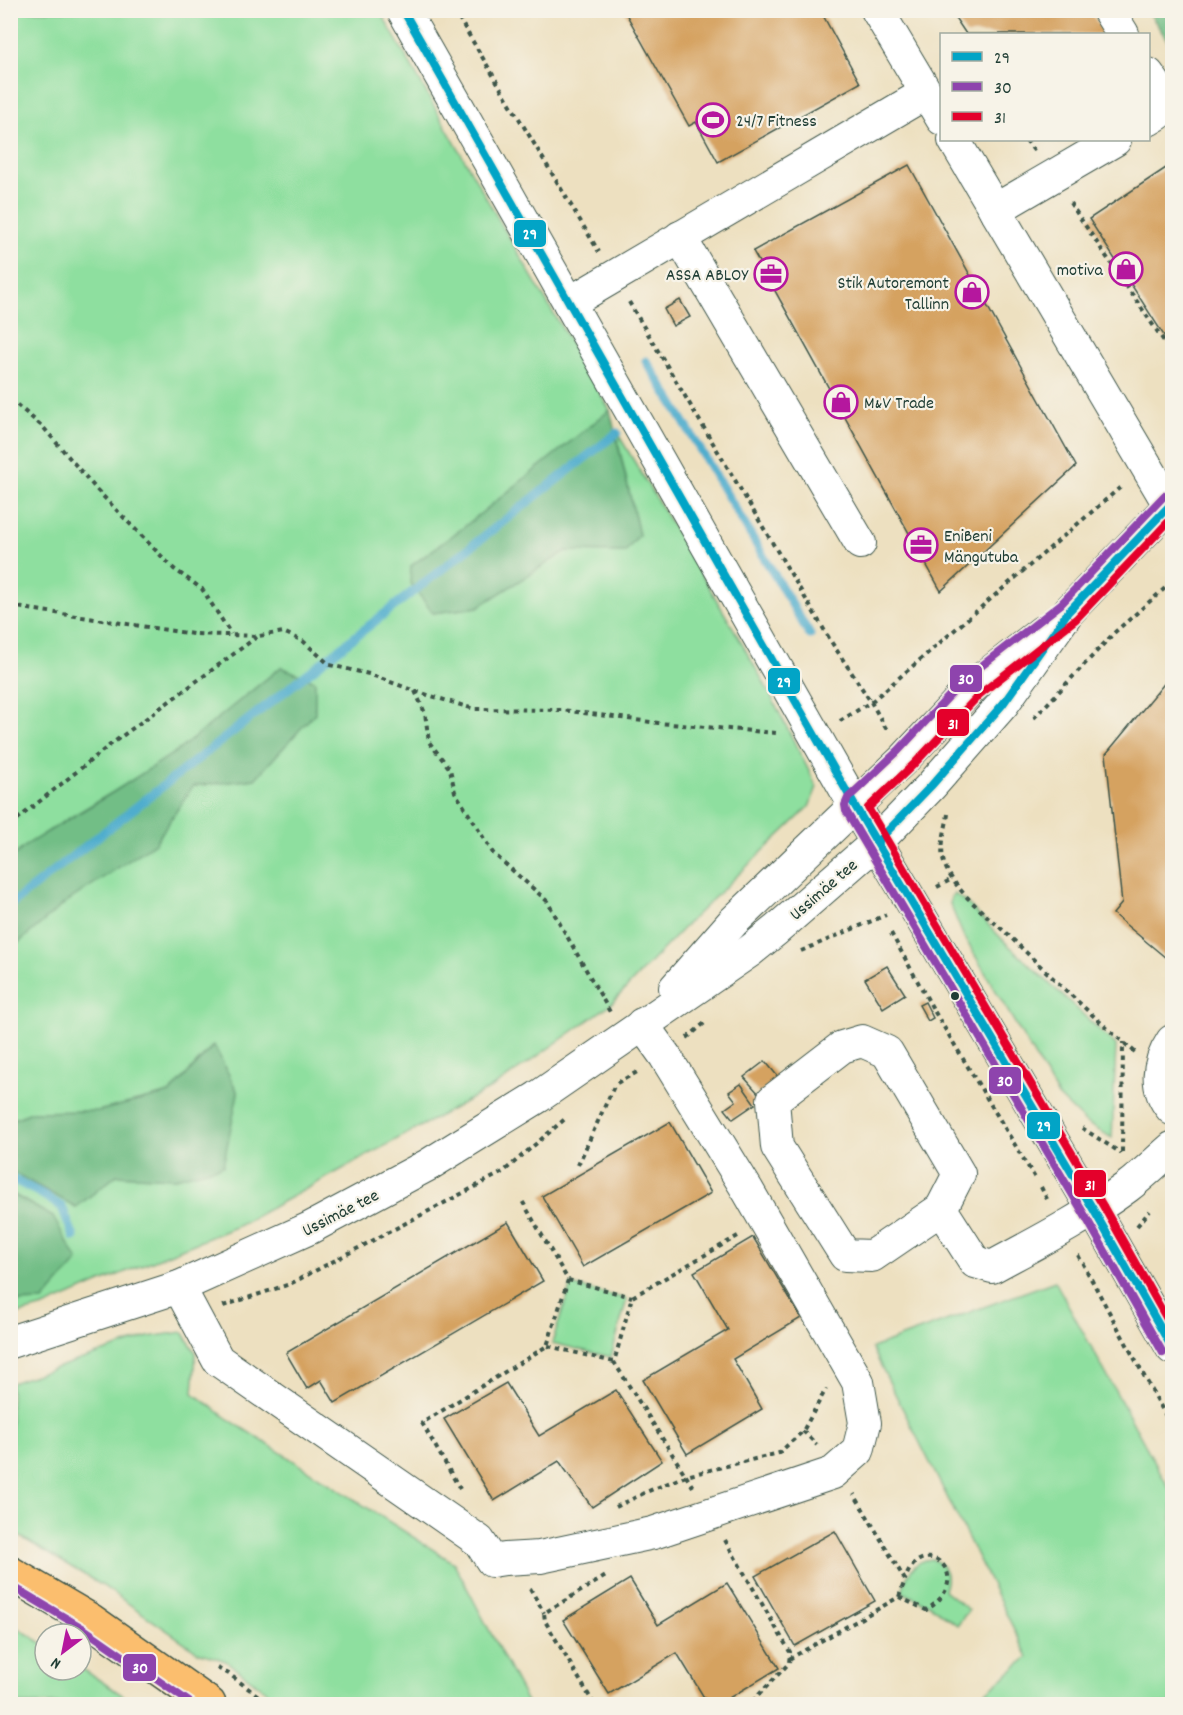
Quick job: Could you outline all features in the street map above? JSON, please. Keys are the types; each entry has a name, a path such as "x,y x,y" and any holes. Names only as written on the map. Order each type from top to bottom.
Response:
{"main road":[{"path":"10,1573 90,1620 209,1704"}],"street":[{"path":"403,10 815,737 1173,1348"},
{"path":"569,303 680,237 934,106 877,10"},
{"path":"1108,10 1122,33"},
{"path":"1150,76 1155,84 1158,114 1150,119"},
{"path":"955,141 1171,505"},
{"path":"995,210 1113,141"},
{"path":"680,237 860,543"},
{"name":"Ussimäe tee","path":"633,1031 733,922 905,758 973,686 1068,612 1171,505"},
{"name":"Ussimäe tee","path":"10,1342 179,1287 310,1228 429,1165 538,1097 750,951 877,842 931,786 1003,704 1068,612"},
{"path":"179,1287 218,1360 470,1535 478,1541 492,1561 504,1558 540,1557 653,1533 832,1473 858,1451 865,1423 858,1382 765,1221 665,1056 633,1031"},
{"path":"862,1041 887,1052 959,1174 941,1209 872,1256 845,1255 777,1147 773,1100 842,1047 862,1041"},
{"path":"1173,1041 1161,1062 1159,1072 1160,1086 1166,1101 1173,1109"},
{"path":"941,1209 975,1262 992,1266 1063,1229 1126,1187 1173,1148"}],"path":[{"path":"454,10 600,253"},
{"path":"1027,141 1173,353"},
{"path":"10,399 43,427 97,490 174,569 202,589 231,635"},
{"path":"1029,723 1115,632 1173,582"},
{"path":"10,606 193,634 259,636 283,632 303,641 330,665 369,674 474,709 562,710 658,723 815,737 871,702 893,742"},
{"path":"10,825 110,745 259,636"},
{"path":"415,691 425,713 429,742 450,770 455,792 493,853 547,901 633,1031"},
{"path":"947,806 949,812 942,847 943,862 952,879 1029,956 1159,1072"},
{"path":"888,927 933,1009 1042,1188 1173,1427"},
{"path":"1123,1042 1122,1153 1142,1174"},
{"path":"578,1165 615,1084"},
{"path":"521,1199 568,1280 632,1297 765,1221"},
{"path":"463,1494 422,1424 547,1346 568,1280"},
{"path":"614,1362 632,1297"},
{"path":"547,1346 614,1362 710,1514 790,1652 789,1663 752,1704"},
{"path":"615,1508 646,1492 686,1476 779,1453 803,1431 833,1375 839,1348"},
{"path":"803,1431 838,1467 905,1580"},
{"path":"789,1659 899,1597 907,1574 917,1562 929,1557 941,1562 948,1573 947,1587 934,1605 926,1610 899,1597"},
{"path":"594,1704 545,1621 544,1613 608,1574"}],"green space":[{"path":"11,11 380,11 610,410 464,527 411,566 433,613 478,607 566,551 625,552 639,535 615,429 732,626 768,690 817,787 809,807 690,921 611,1004 498,1084 240,1225 44,1307 11,1316 11,1302 43,1301 53,1217 11,1193 11,1171 76,1207 117,1175 175,1178 238,1093 213,1045 170,1093 98,1111 32,1112 11,1120 11,949 65,903 155,843 193,786 255,779 281,667 206,729 160,763 52,829 11,858"},
{"path":"1148,11 1172,11 1172,47"},
{"path":"610,410 639,535 625,552 566,551 478,607 433,613 410,583 411,566 464,527"},
{"path":"281,667 315,681 315,713 255,779 193,786 155,843 65,903 11,949 11,858 29,843 180,749"},
{"path":"955,894 1116,1045 1112,1138 1086,1123 1058,1096 963,935 950,904 951,897"},
{"path":"214,1045 238,1093 223,1166 175,1178 117,1175 76,1207 11,1171 11,1120 32,1112 98,1111 170,1093"},
{"path":"10,1193 53,1217 78,1261 43,1301 11,1302"},
{"path":"1055,1281 1172,1494 1172,1704 966,1704 974,1702 1028,1657 872,1348"},
{"path":"571,1285 627,1299 611,1357 552,1343"},
{"path":"183,1332 196,1353 193,1393 228,1419 454,1563 528,1704 283,1704 226,1661 198,1652 103,1586 11,1531 11,1383 148,1337"},
{"path":"932,1559 937,1561 945,1571 944,1590 969,1610 957,1625 930,1605 902,1592 911,1570 920,1562"},
{"path":"10,1623 33,1637 33,1682 93,1682 93,1676 136,1704 11,1704"}],"building":[{"path":"624,10 820,10 860,83 718,162 696,122 689,126"},
{"path":"950,10 1089,10 1104,33 965,33"},
{"path":"1172,164 1172,348 1089,219"},
{"path":"909,165 1076,466 941,591 753,251"},
{"path":"680,300 690,317 673,326 664,309"},
{"path":"1172,674 1172,963 1113,914 1122,903 1106,754"},
{"path":"887,966 905,994 883,1008 865,979"},
{"path":"925,1002 933,1018 928,1021 919,1005"},
{"path":"765,1061 779,1078 759,1094 744,1077"},
{"path":"741,1084 755,1104 733,1119 725,1109 736,1101 729,1092"},
{"path":"670,1122 711,1193 583,1267 542,1196"},
{"path":"508,1222 543,1281 335,1403 321,1380 307,1389 286,1353"},
{"path":"753,1237 801,1318 733,1359 762,1409 687,1454 643,1380 728,1330 694,1272"},
{"path":"506,1383 539,1436 616,1390 662,1461 592,1507 559,1461 494,1501 444,1419"},
{"path":"835,1531 875,1601 795,1646 755,1576"},
{"path":"630,1579 658,1625 727,1583 779,1668 719,1704 708,1704 677,1653 609,1694 563,1620"}],"waterway":[{"path":"646,361 810,635"},
{"path":"10,905 617,433"},
{"path":"10,1178 62,1207 74,1237"}],"transit line":[{"name":"29","path":"403,10 855,806 1093,1209 1172,1348"},
{"name":"30","path":"1163,1353 1084,1214 846,811 845,805 848,798 898,751 966,678 1061,604 1164,496"},
{"name":"29","path":"877,842 931,786 1003,704 1068,612 1172,503"},
{"name":"31","path":"1172,518 1076,619 980,694 913,765 868,808 1102,1204 1172,1328"},
{"name":"30","path":"10,1585 84,1629 192,1704"}],"place":[{"name":"24/7 Fitness","path":"713,120"},
{"name":"motiva","path":"1126,269"},
{"name":"ASSA ABLOY","path":"771,274"},
{"name":"Stik Autoremont Tallinn","path":"972,292"},
{"name":"M&V Trade","path":"841,402"},
{"name":"EniBeni Mängutuba","path":"921,545"}]}
